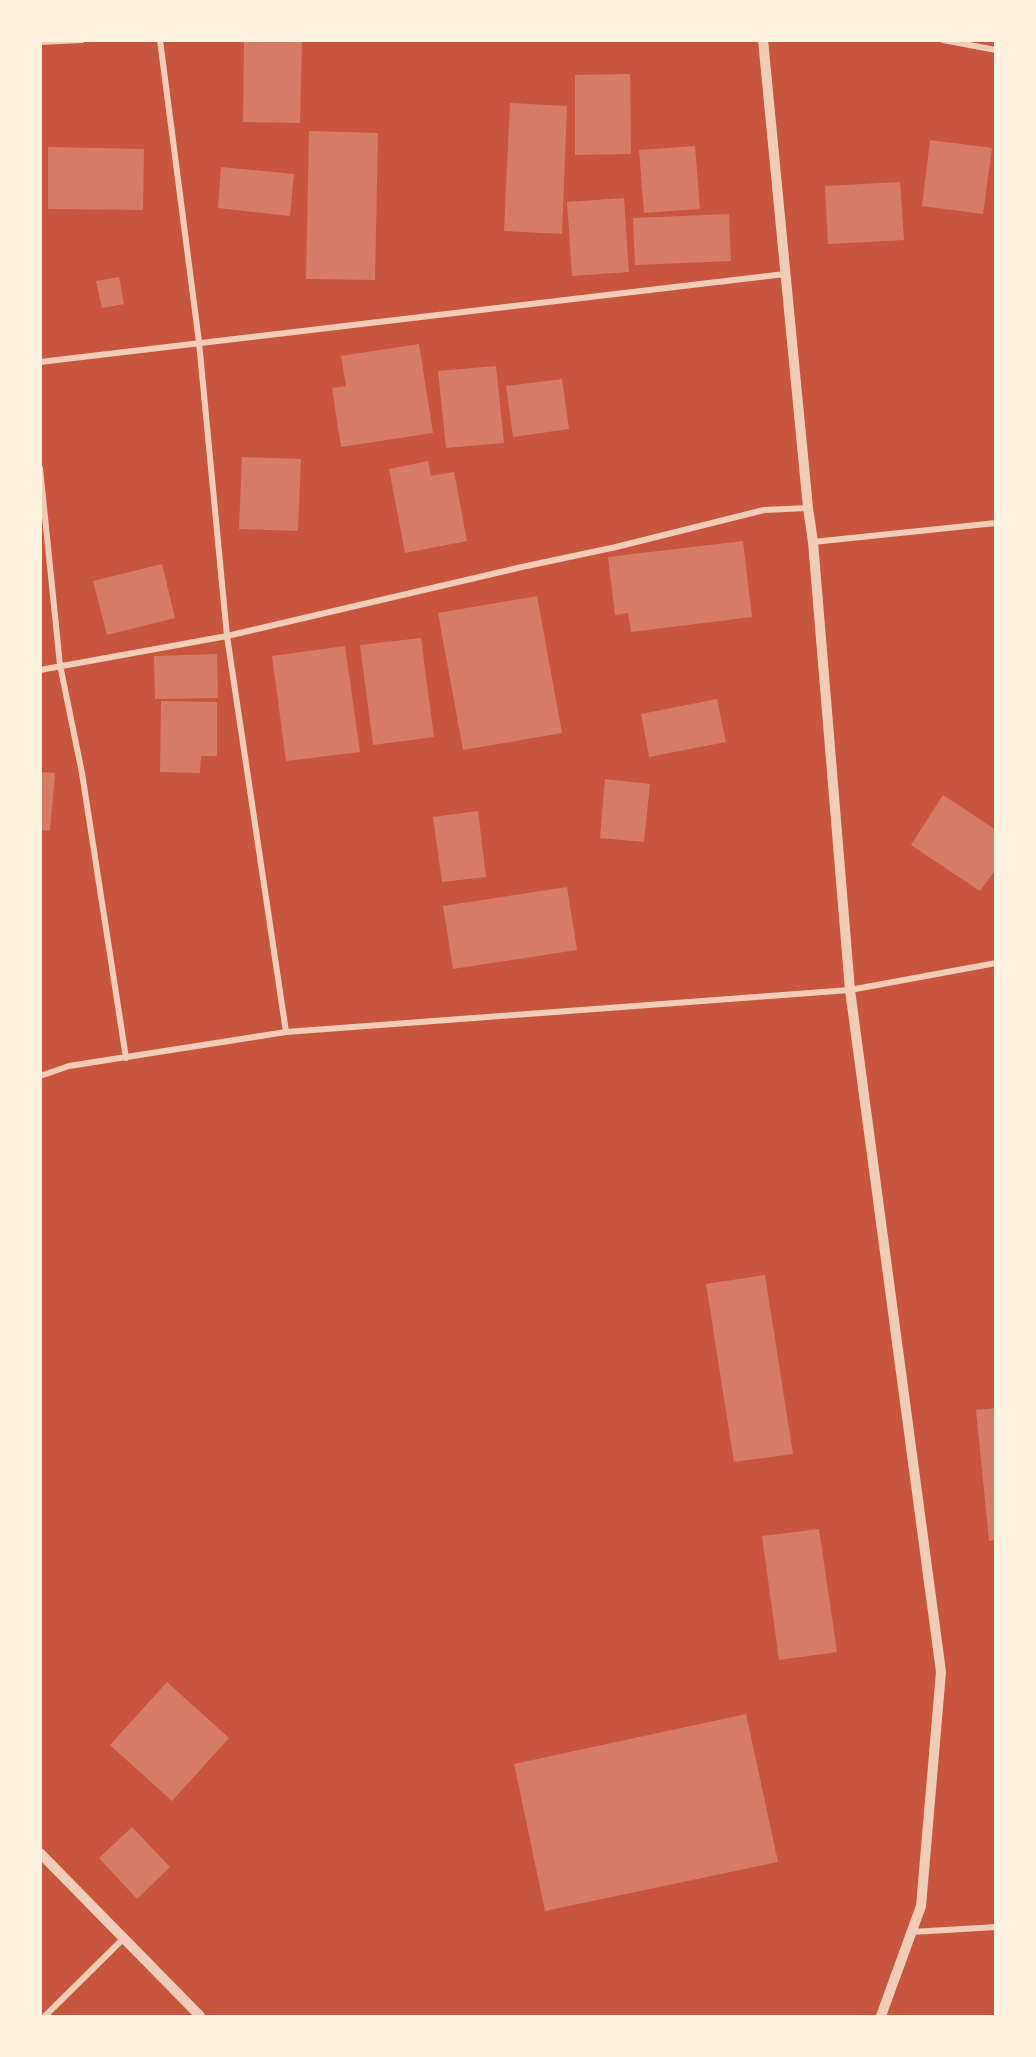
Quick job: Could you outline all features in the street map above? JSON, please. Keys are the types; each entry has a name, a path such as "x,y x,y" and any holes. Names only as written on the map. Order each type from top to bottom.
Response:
{"street":[{"path":"40,42 81,40"},
{"path":"160,40 199,342 227,636 286,1032"},
{"path":"763,40 813,542 850,990 941,1672 921,1906 881,2016"},
{"path":"943,40 996,50"},
{"path":"40,362 785,274"},
{"path":"40,468 60,665 82,773 126,1058"},
{"path":"40,670 227,636 616,547 764,510 808,508"},
{"path":"813,542 996,523"},
{"path":"40,1076 69,1066 286,1032 850,990 996,963"},
{"path":"40,1853 200,2016"},
{"path":"912,1932 996,1927"},
{"path":"45,2016 124,1938"}],"building":[{"path":"244,40 302,41 300,123 243,122"},
{"path":"630,74 631,154 575,155 575,75"},
{"path":"510,103 567,106 562,234 504,231"},
{"path":"309,131 378,133 375,280 306,279"},
{"path":"930,140 992,148 983,214 922,206"},
{"path":"695,146 700,209 644,213 639,150"},
{"path":"48,147 144,149 143,210 48,209"},
{"path":"221,167 294,174 290,216 218,208"},
{"path":"900,182 904,240 828,244 825,186"},
{"path":"624,198 629,272 572,276 567,202"},
{"path":"729,214 731,261 635,265 633,218"},
{"path":"119,277 124,304 102,308 96,281"},
{"path":"419,344 433,433 341,447 332,388 346,386 341,356"},
{"path":"496,366 504,443 446,448 438,371"},
{"path":"562,379 569,429 513,437 506,386"},
{"path":"242,457 301,459 298,531 239,529"},
{"path":"428,461 431,476 454,472 467,541 405,553 389,469"},
{"path":"743,541 752,617 631,632 628,613 615,615 608,557"},
{"path":"162,564 175,618 107,635 93,581"},
{"path":"537,596 562,733 463,750 438,613"},
{"path":"421,638 434,737 373,745 360,645"},
{"path":"345,646 360,752 286,761 272,656"},
{"path":"217,654 218,698 155,699 154,656"},
{"path":"717,699 726,742 649,757 641,714"},
{"path":"161,701 217,702 217,756 201,756 200,773 160,772"},
{"path":"40,772 55,773 50,831 40,830"},
{"path":"605,779 650,784 644,842 600,838"},
{"path":"943,795 996,830 996,869 980,891 911,845"},
{"path":"478,811 486,877 442,882 433,817"},
{"path":"567,887 577,950 453,969 443,906"},
{"path":"765,1275 793,1454 734,1462 706,1284"},
{"path":"996,1408 996,1540 989,1541 976,1410"},
{"path":"819,1529 837,1652 779,1660 762,1536"},
{"path":"167,1682 229,1738 172,1801 110,1745"},
{"path":"746,1714 778,1862 545,1911 514,1764"},
{"path":"132,1827 170,1867 137,1899 99,1858"}]}
